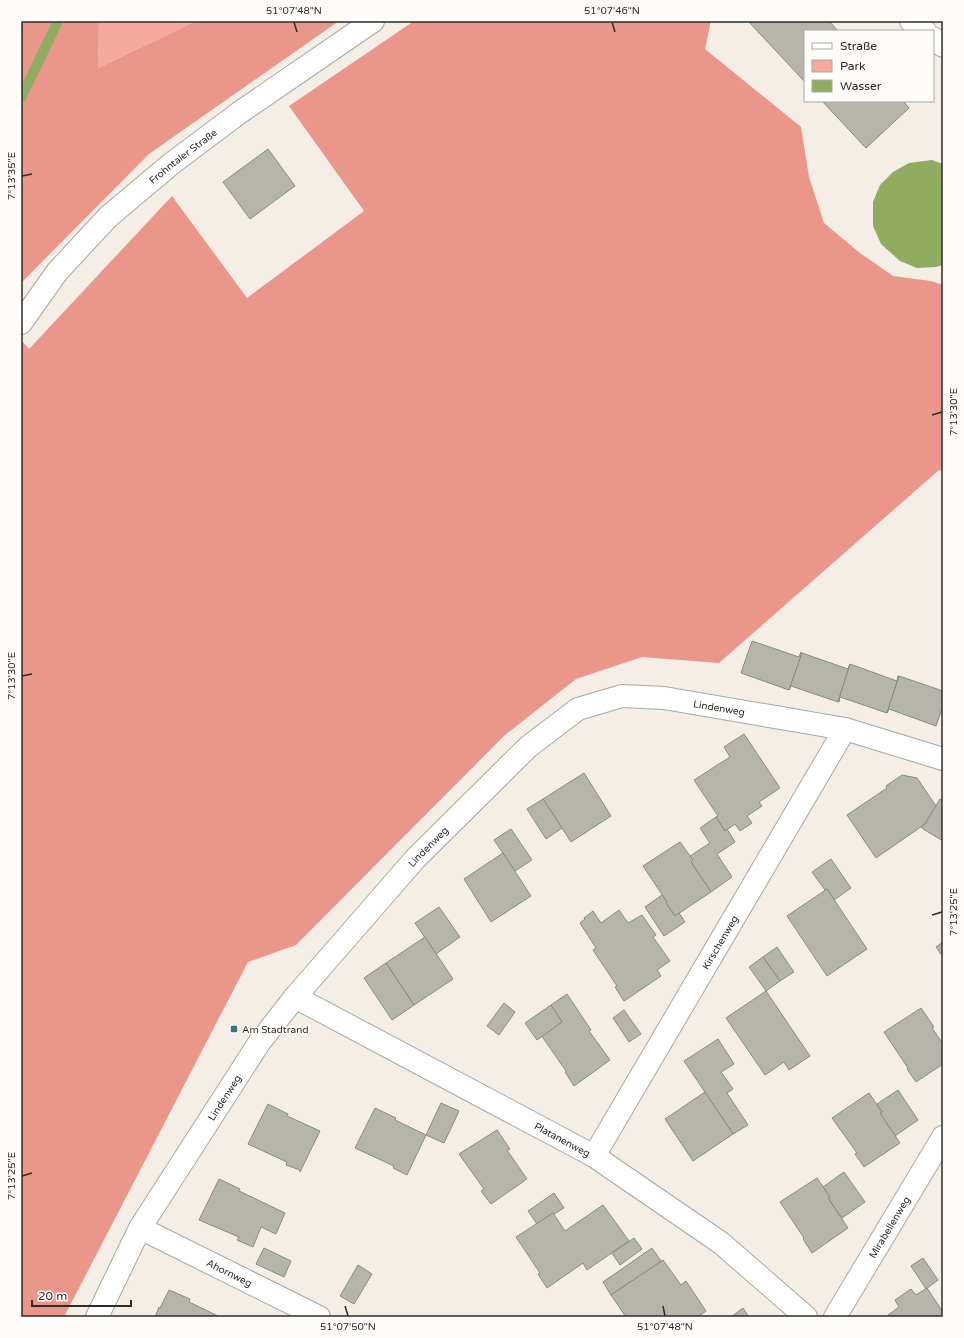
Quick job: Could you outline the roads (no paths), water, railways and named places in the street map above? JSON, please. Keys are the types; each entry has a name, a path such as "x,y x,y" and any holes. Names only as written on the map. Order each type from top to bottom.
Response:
{"street":[{"name":"Frohntaler Straße","path":"21,323 57,272 108,217 171,164 239,113 373,21"},
{"path":"911,21 924,30"},
{"path":"934,39 943,46"},
{"name":"Lindenweg","path":"97,1317 140,1228 259,1043 295,997 415,859 528,747 578,709 622,696 664,698 845,729 943,758"},
{"name":"Kirschenweg","path":"594,1156 845,729"},
{"name":"Platanenweg","path":"295,997 594,1156 721,1243 806,1317"},
{"name":"Mirabellenweg","path":"835,1317 943,1137"},
{"name":"Ahornweg","path":"140,1228 319,1317"}],"water":[{"path":"932,160 943,164 943,265 917,268 900,261 881,244 873,226 873,202 880,185 893,172 909,163"}],"waterway":[{"path":"21,98 58,21"}],"place":[{"name":"Am Stadtrand","path":"234,1029"}]}
